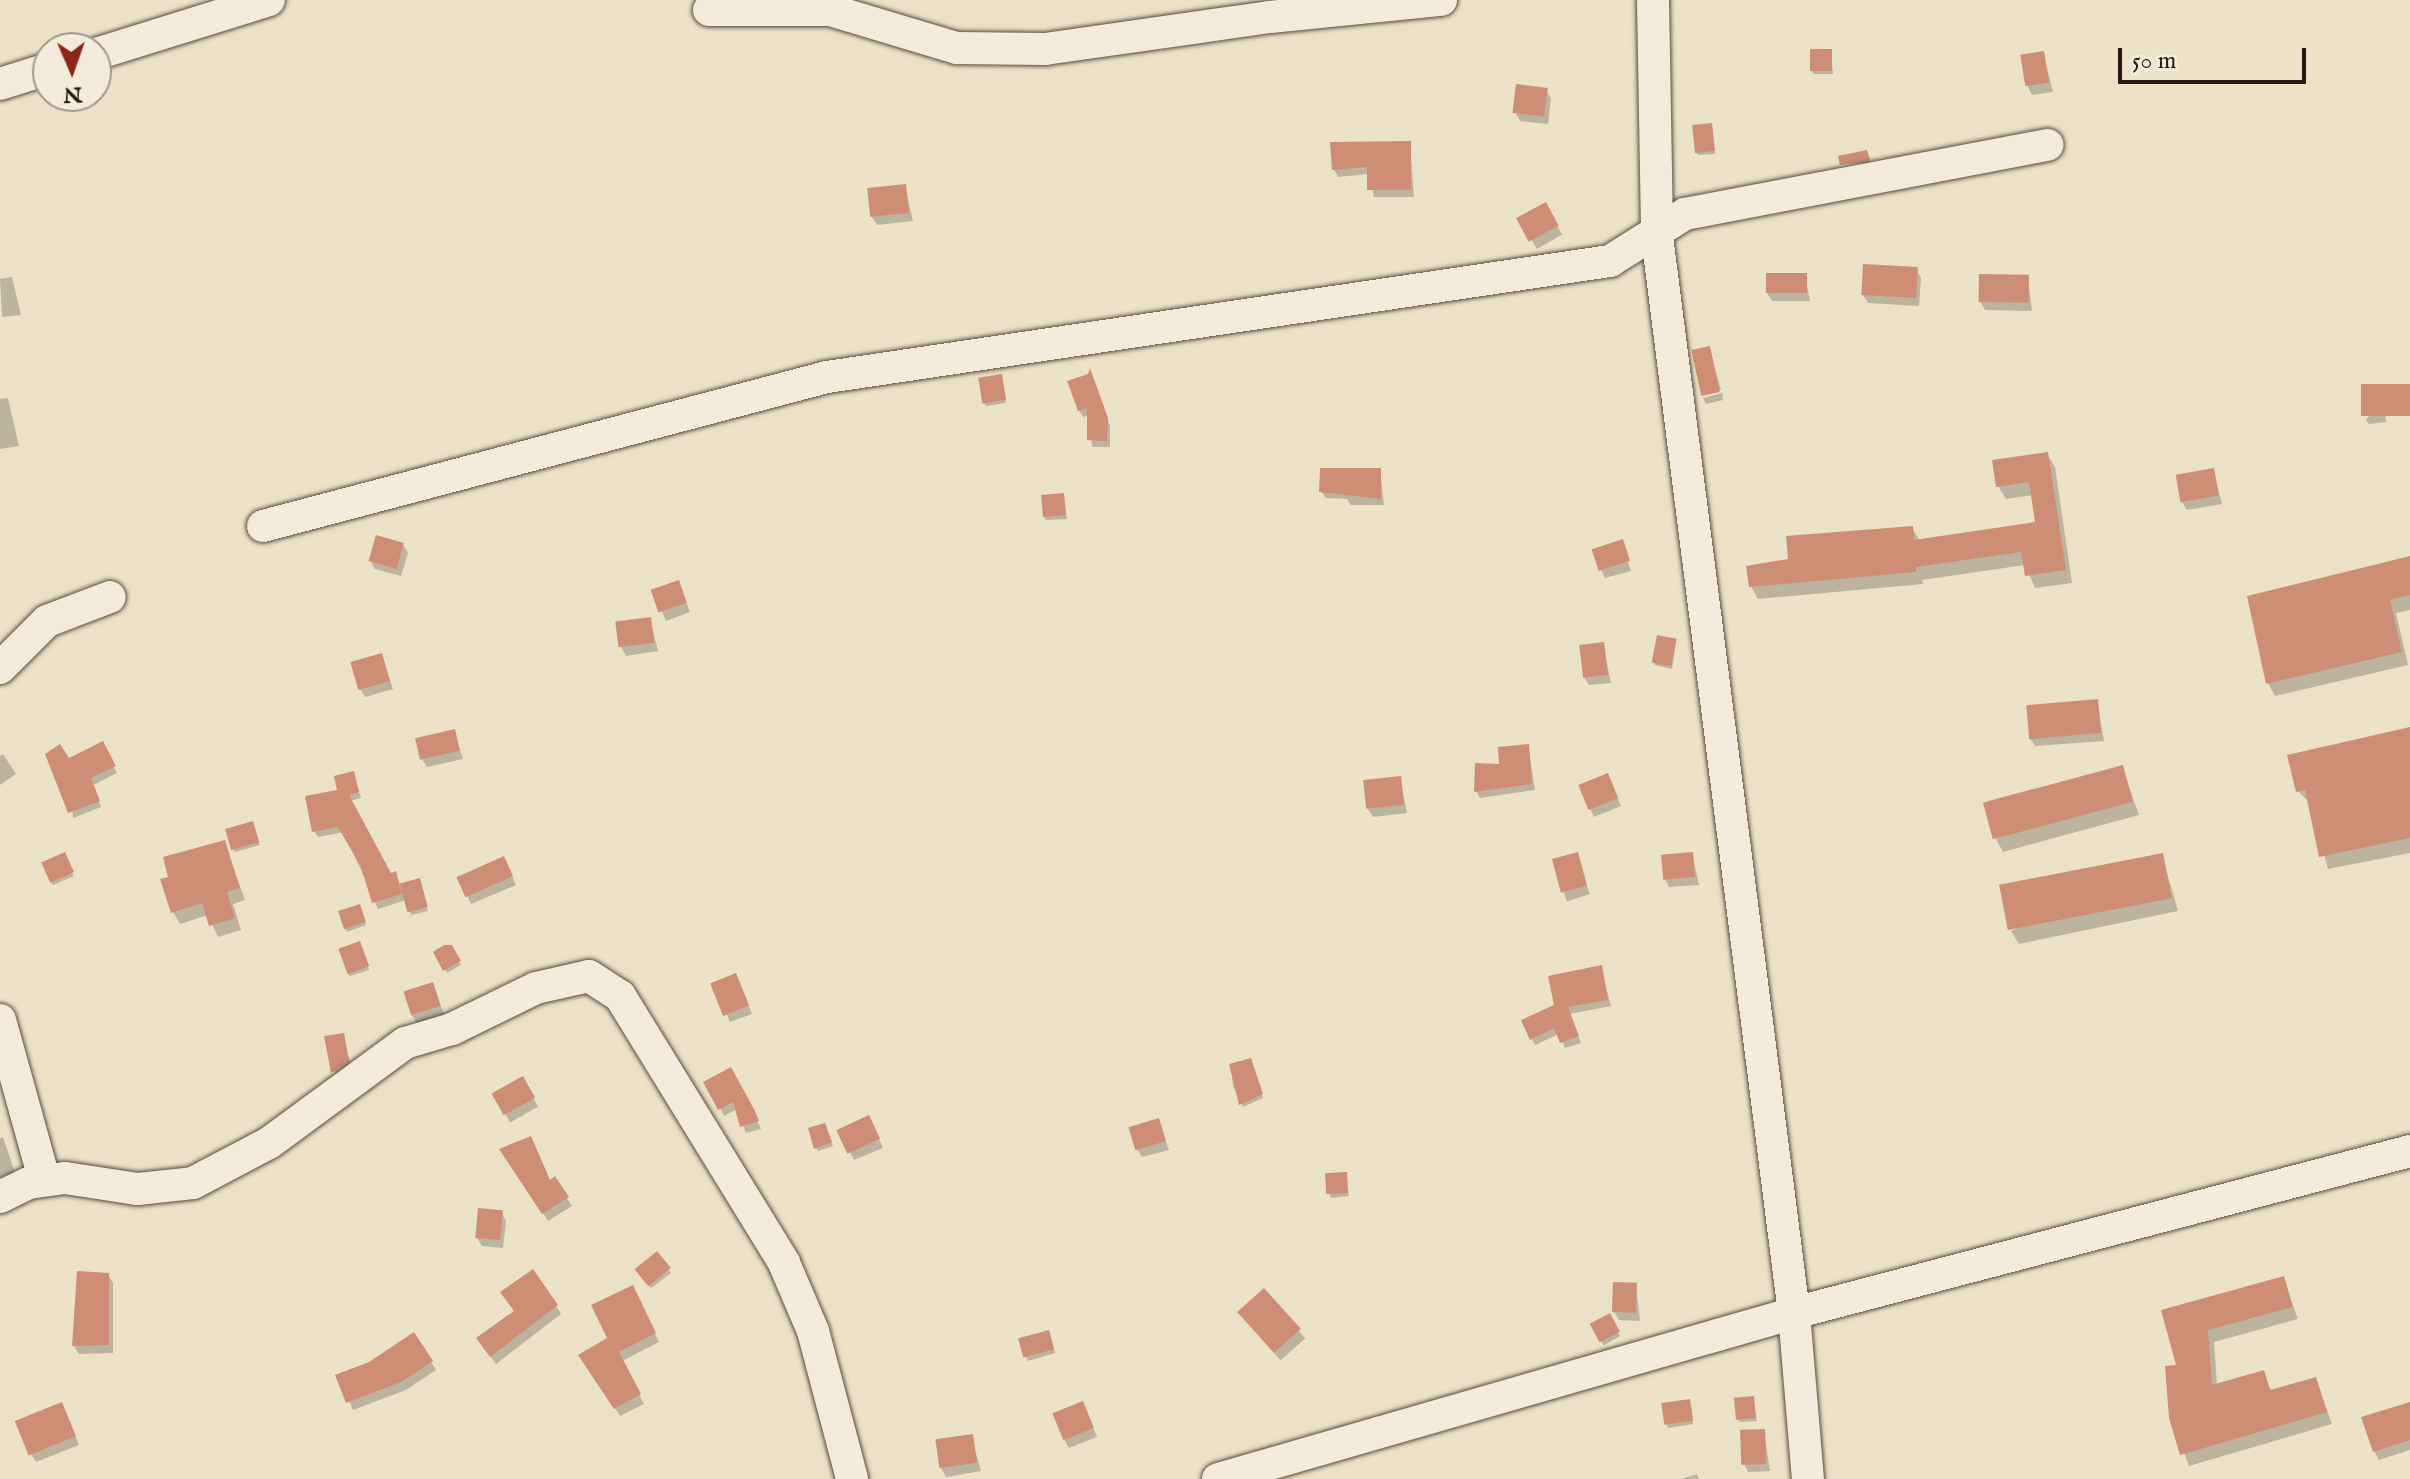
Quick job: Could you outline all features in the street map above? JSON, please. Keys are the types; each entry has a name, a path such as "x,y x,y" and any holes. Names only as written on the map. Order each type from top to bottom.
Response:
{"street":[{"path":"112,49 269,0"},
{"path":"709,10 830,10 957,48 1045,49 1270,17 1441,0"},
{"path":"1653,0 1657,236 1794,1313 1808,1479"},
{"path":"0,84 32,74"},
{"path":"263,526 827,377 1610,261 1657,236 1685,214 2048,145"},
{"path":"0,668 47,621 110,597"},
{"path":"0,1197 44,1179 138,1189 193,1183 269,1143 405,1043 452,1029 536,988 589,976 620,996 784,1263 813,1331 852,1479"},
{"path":"0,1020 44,1179"},
{"path":"1218,1479 1794,1313 2410,1151"}],"building":[{"path":"1810,49 1832,49 1832,71 1810,71"},
{"path":"2044,51 2049,83 2025,86 2020,55"},
{"path":"1516,84 1548,88 1544,117 1512,113"},
{"path":"1712,123 1715,151 1695,153 1692,125"},
{"path":"1411,141 1411,190 1367,190 1367,167 1332,170 1330,142"},
{"path":"1867,150 1870,160 1840,165 1838,156"},
{"path":"906,184 909,213 870,217 867,188"},
{"path":"1546,202 1559,226 1529,242 1516,218"},
{"path":"1863,264 1918,267 1916,298 1861,295"},
{"path":"1766,273 1807,273 1807,293 1766,293"},
{"path":"1979,274 2029,275 2029,303 1979,302"},
{"path":"1710,346 1720,392 1701,396 1691,350"},
{"path":"1090,368 1108,418 1107,441 1087,440 1087,408 1078,411 1067,381 1088,374"},
{"path":"1002,374 1006,400 982,403 978,378"},
{"path":"2361,384 2410,384 2410,416 2361,416"},
{"path":"2048,452 2066,570 2025,576 2021,552 1916,567 1916,572 1749,587 1746,566 1788,559 1786,536 1913,526 1914,540 2035,522 2029,482 1996,487 1992,460"},
{"path":"1320,468 1381,468 1381,499 1319,492"},
{"path":"2214,468 2219,496 2180,502 2176,475"},
{"path":"1064,493 1066,515 1043,517 1041,495"},
{"path":"376,535 404,543 396,569 369,561"},
{"path":"1623,539 1630,561 1599,571 1592,549"},
{"path":"2410,556 2410,595 2390,600 2402,652 2266,684 2247,596"},
{"path":"679,580 687,603 658,612 651,590"},
{"path":"651,617 654,643 618,647 615,621"},
{"path":"1657,635 1677,639 1671,666 1652,662"},
{"path":"1604,642 1608,675 1583,678 1579,645"},
{"path":"382,653 390,681 358,690 350,662"},
{"path":"2098,699 2101,733 2029,739 2026,705"},
{"path":"2410,727 2410,838 2319,857 2305,790 2296,792 2287,755"},
{"path":"455,729 460,750 420,760 415,738"},
{"path":"103,741 116,766 91,778 100,801 68,813 45,754 60,744 69,758"},
{"path":"1529,744 1532,784 1474,792 1475,763 1499,764 1498,747"},
{"path":"2123,765 2133,802 1993,839 1983,803"},
{"path":"354,771 359,792 349,795 391,873 396,871 402,894 372,903 361,867 338,827 312,832 305,796 337,790 334,776"},
{"path":"1608,773 1618,798 1588,810 1578,785"},
{"path":"1401,776 1404,805 1366,809 1363,780"},
{"path":"253,821 259,842 231,850 225,829"},
{"path":"225,840 240,888 227,892 235,918 209,926 202,903 171,913 160,879 168,877 163,857"},
{"path":"65,852 74,872 50,883 41,863"},
{"path":"1578,852 1587,886 1561,893 1552,859"},
{"path":"1693,852 1695,877 1663,880 1661,855"},
{"path":"2163,853 2172,898 2008,930 1999,885"},
{"path":"504,856 513,876 465,897 456,877"},
{"path":"420,878 428,907 407,912 400,883"},
{"path":"360,904 366,922 344,929 338,911"},
{"path":"360,941 369,966 348,974 338,949"},
{"path":"444,945 452,945 461,961 443,971 433,952"},
{"path":"1602,965 1608,1000 1568,1007 1579,1036 1560,1043 1554,1028 1530,1040 1521,1020 1554,1005 1548,976"},
{"path":"736,973 749,1005 723,1016 710,983"},
{"path":"433,982 441,1006 411,1015 404,992"},
{"path":"344,1033 349,1061 331,1073 324,1036"},
{"path":"1251,1058 1263,1094 1239,1105 1229,1064"},
{"path":"731,1067 759,1121 740,1127 733,1102 718,1110 703,1082"},
{"path":"523,1076 535,1098 504,1115 492,1093"},
{"path":"869,1115 880,1139 847,1154 836,1130"},
{"path":"1159,1118 1166,1141 1135,1150 1128,1127"},
{"path":"825,1123 832,1142 814,1149 808,1128"},
{"path":"531,1136 550,1180 555,1176 569,1197 542,1214 499,1149"},
{"path":"1347,1172 1348,1193 1326,1194 1325,1173"},
{"path":"478,1208 503,1210 500,1240 475,1238"},
{"path":"657,1251 671,1268 648,1286 634,1269"},
{"path":"533,1269 558,1305 490,1357 476,1338 514,1311 500,1292"},
{"path":"77,1271 109,1273 109,1345 72,1346"},
{"path":"2284,1276 2293,1307 2208,1330 2212,1385 2264,1370 2270,1390 2316,1377 2327,1412 2180,1455 2169,1418 2165,1366 2176,1365 2161,1310"},
{"path":"1613,1282 1637,1283 1636,1313 1612,1312"},
{"path":"633,1285 656,1333 619,1352 641,1394 614,1409 578,1355 607,1338 591,1305"},
{"path":"1264,1288 1301,1329 1274,1353 1237,1312"},
{"path":"1610,1313 1620,1332 1600,1342 1590,1324"},
{"path":"1049,1330 1054,1349 1023,1358 1018,1338"},
{"path":"414,1332 433,1361 401,1382 346,1403 335,1375 369,1362"},
{"path":"1754,1396 1756,1418 1736,1420 1734,1398"},
{"path":"1690,1399 1693,1421 1664,1425 1661,1403"},
{"path":"1083,1401 1094,1428 1063,1440 1052,1413"},
{"path":"62,1402 76,1436 29,1455 15,1421"},
{"path":"2410,1402 2410,1440 2373,1452 2361,1417"},
{"path":"1765,1429 1766,1464 1741,1465 1740,1430"},
{"path":"973,1434 977,1463 939,1468 935,1439"}]}
